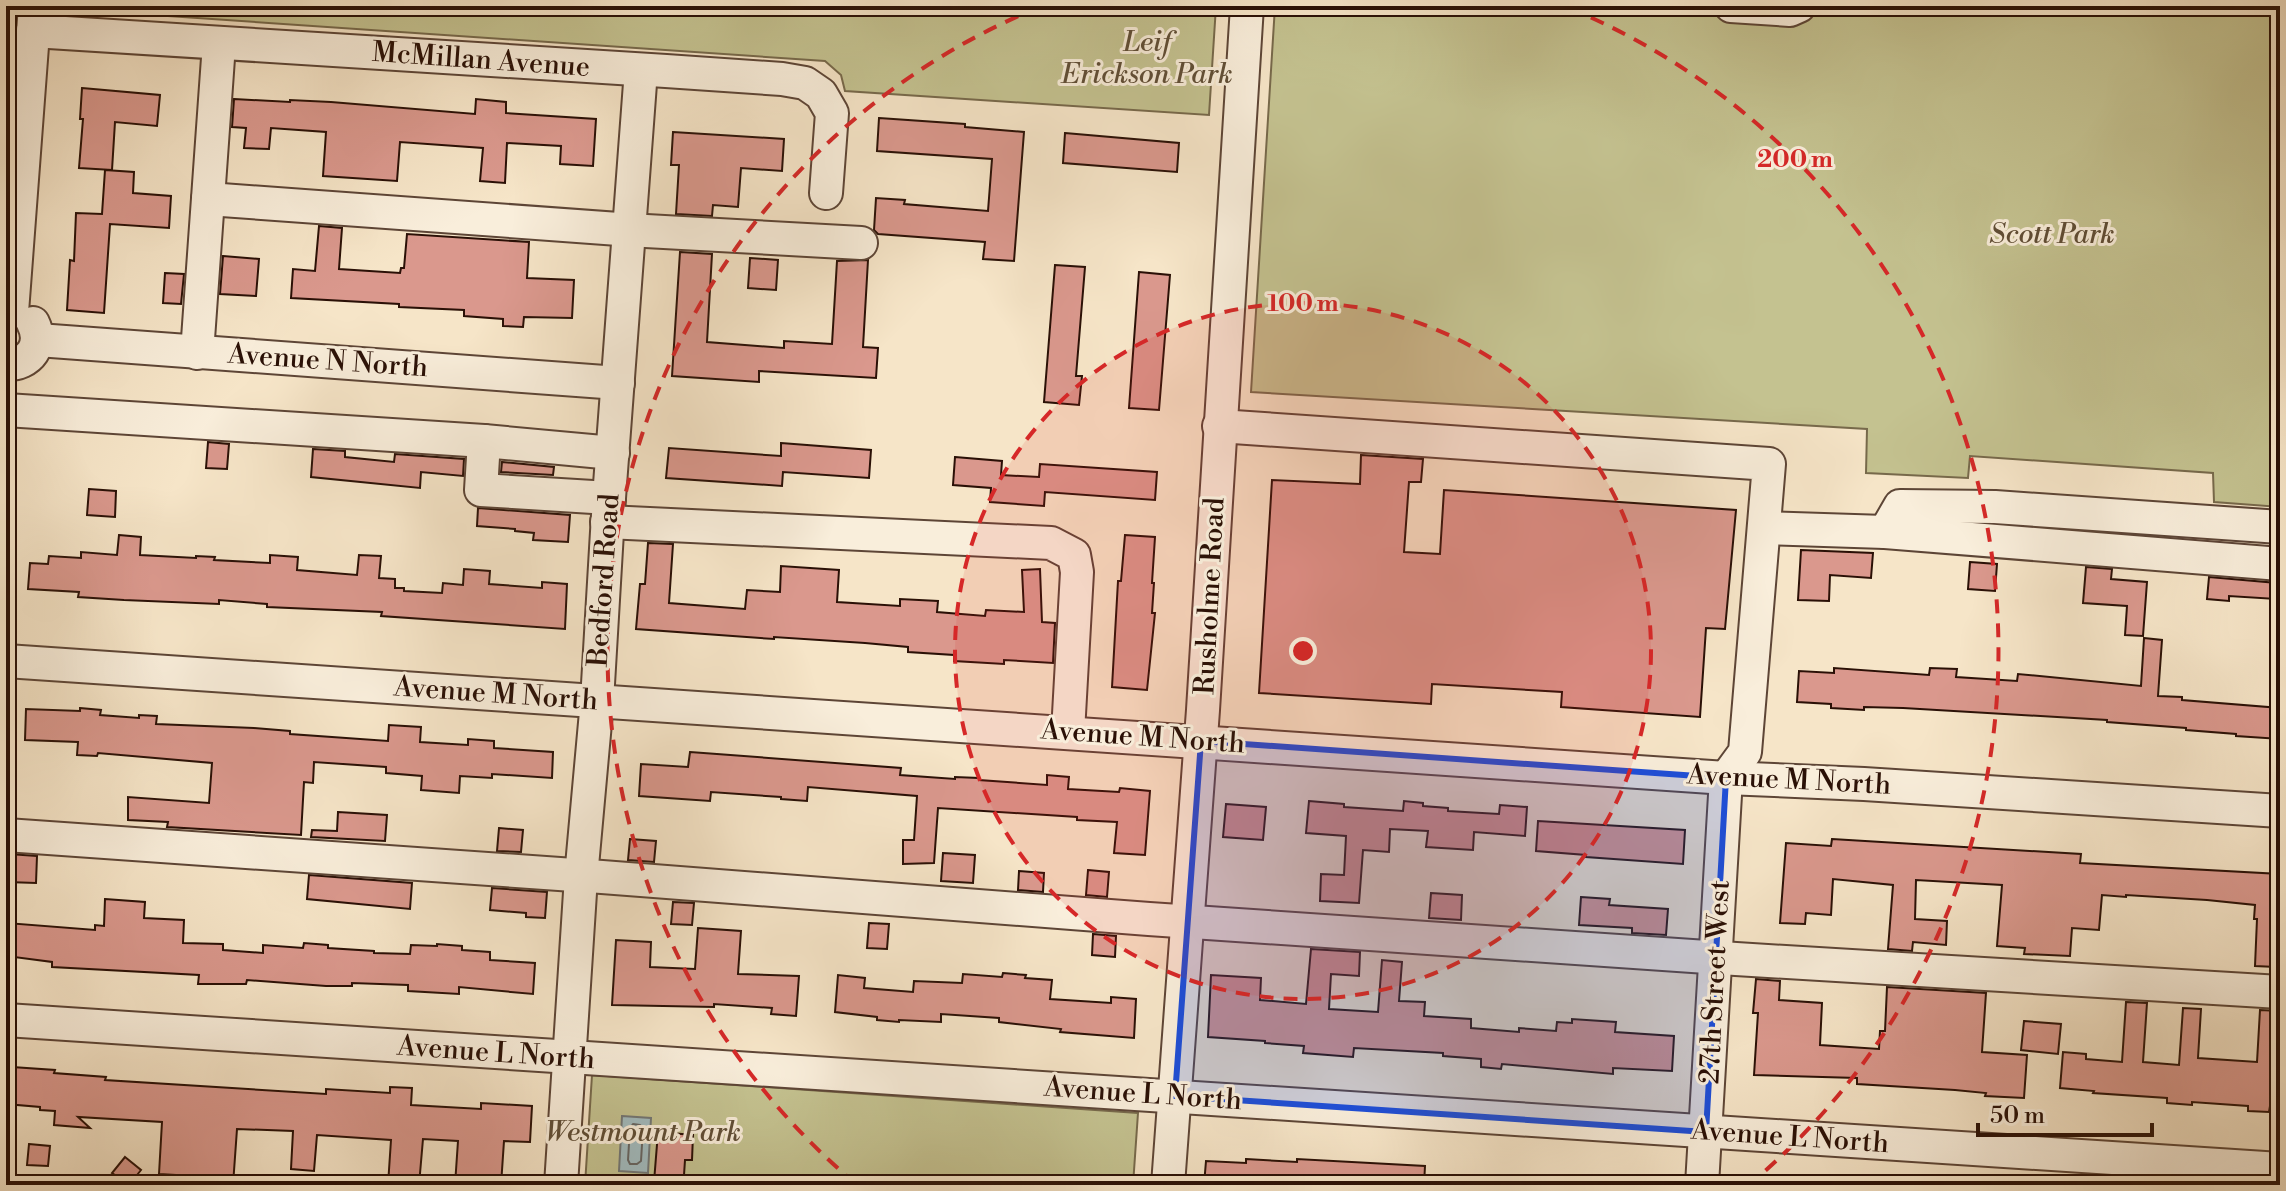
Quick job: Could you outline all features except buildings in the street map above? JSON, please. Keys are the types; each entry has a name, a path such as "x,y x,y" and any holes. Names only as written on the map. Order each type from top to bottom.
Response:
{"street":[{"name":"Rusholme Road","path":"1168,1185 1201,741 1247,6"},
{"path":"1731,6 1790,10 1799,6"},
{"path":"7,374 29,358 38,340 31,320 9,312 13,186 34,19"},
{"name":"McMillan Avenue","path":"34,19 219,44 782,79 805,83 821,94 832,113 826,193"},
{"path":"197,353 219,44"},
{"name":"Bedford Road","path":"561,1185 641,70"},
{"path":"208,199 629,230 861,243"},
{"name":"Avenue N North","path":"38,340 618,383"},
{"path":"6,410 484,441 613,453"},
{"path":"1219,426 1769,464 1745,752 1726,778"},
{"path":"484,441 481,490 608,510 1051,543 1074,555 1077,572 1068,732"},
{"path":"1885,532 1900,506 1995,507 2280,527"},
{"path":"1764,528 1885,532 2280,564"},
{"name":"Avenue M North","path":"6,661 1726,778 2280,811"},
{"name":"27th Street West","path":"1702,1185 1726,778"},
{"path":"6,835 1188,922 2280,992"},
{"name":"Avenue L North","path":"6,1020 2280,1169"}],"highlighted area":[{"path":"1201,741 1726,778 1706,1132 1175,1096"}],"green space":[{"name":"Leif Erickson Park","path":"72,6 1216,6 1209,115 845,91 841,75 825,61 80,10"},
{"name":"Scott Park","path":"1275,6 2279,6 2280,507 2214,502 2213,473 1970,456 1968,478 1866,473 1867,429 1251,392"},
{"name":"Westmount Park","path":"592,1075 1138,1113 1133,1185 585,1185"}],"water":[{"path":"622,1116 651,1118 648,1173 619,1171"}]}
